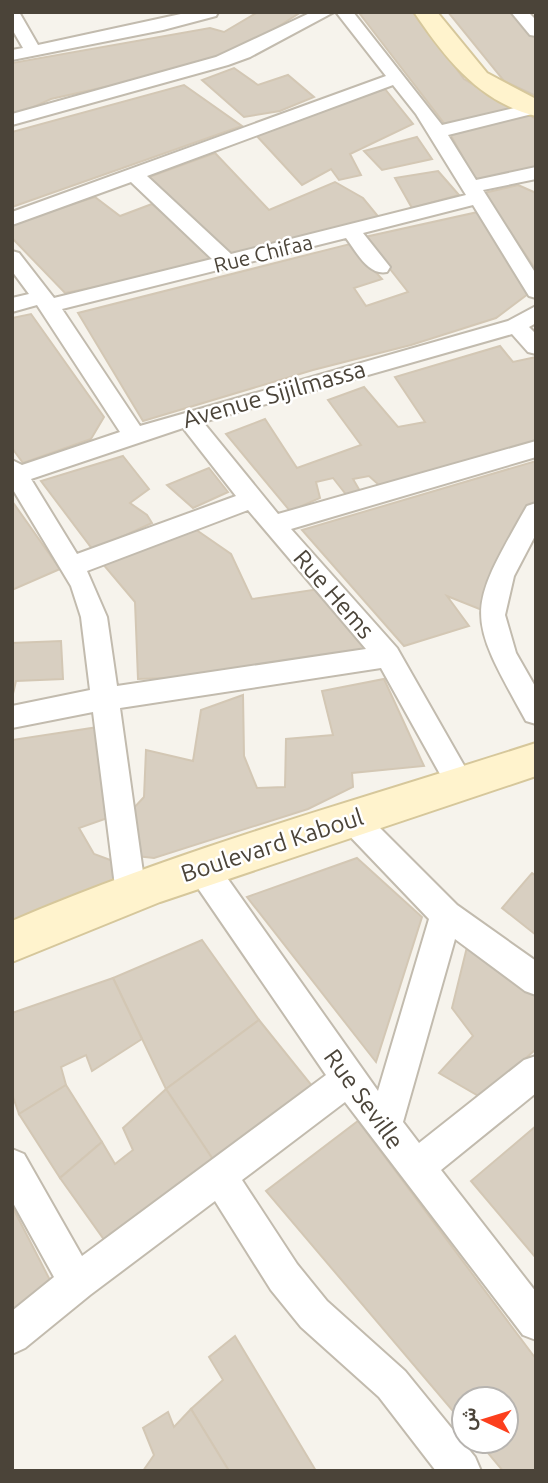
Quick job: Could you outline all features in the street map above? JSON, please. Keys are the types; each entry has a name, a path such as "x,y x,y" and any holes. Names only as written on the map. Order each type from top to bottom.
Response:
{"street":[{"path":"12,55 163,25 210,12"},
{"path":"12,120 233,57 326,12"},
{"path":"344,12 438,132 472,193 536,291"},
{"path":"425,12 478,78 535,109"},
{"path":"519,12 536,31"},
{"path":"12,14 33,51"},
{"path":"12,219 396,78"},
{"path":"438,132 535,109"},
{"name":"Rue Chifaa","path":"12,305 46,301 229,262 351,231 536,173"},
{"path":"134,174 229,262"},
{"path":"351,231 380,267"},
{"path":"12,257 46,301 134,435"},
{"name":"Avenue Sijilmassa","path":"14,474 188,418 516,326 536,313"},
{"path":"516,326 536,347"},
{"name":"Rue Hems","path":"188,418 273,525 388,656 460,783"},
{"path":"273,525 536,449"},
{"path":"14,474 73,566 94,617 131,894"},
{"path":"73,566 253,499"},
{"path":"536,512 505,569 494,597 492,615 501,647 536,713"},
{"path":"12,717 103,700 388,656"},
{"name":"Boulevard Kaboul","path":"12,942 62,920 202,868 536,759"},
{"path":"352,819 446,915 536,980"},
{"name":"Rue Seville","path":"202,868 348,1079 535,1321"},
{"path":"384,1126 446,915"},
{"path":"416,1168 536,1072"},
{"path":"12,1335 77,1282 348,1079"},
{"path":"12,1166 77,1282"},
{"path":"219,1176 284,1277 314,1314 392,1384 461,1471"}],"building":[{"path":"258,12 301,12 265,35 194,67 51,99 12,117 12,63 210,28 224,32"},
{"path":"415,12 464,79 514,109 447,127 360,14"},
{"path":"448,12 512,12 536,38 536,96 504,81"},
{"path":"234,68 258,85 288,75 314,97 280,111 244,117 202,80"},
{"path":"184,85 242,126 12,207 12,132"},
{"path":"385,89 413,124 350,154 361,175 339,180 331,169 302,185 255,134"},
{"path":"529,115 536,119 536,169 477,182 450,134"},
{"path":"417,137 432,159 382,170 364,151"},
{"path":"215,153 269,210 335,182 363,198 381,220 225,258 149,177"},
{"path":"438,171 459,195 412,208 395,178"},
{"path":"518,185 536,193 536,270 484,193"},
{"path":"95,197 120,216 152,204 221,262 65,293 12,238 12,224"},
{"path":"478,212 528,294 496,318 411,345 313,370 143,421 78,313 350,244 382,279 354,288 366,306 408,292 365,237"},
{"path":"31,314 104,417 91,439 23,463 12,448 12,318"},
{"path":"500,346 513,362 536,357 536,445 380,486 369,476 353,479 360,491 348,497 333,478 316,482 320,498 290,511 226,434 265,419 297,468 361,445 328,400 364,387 398,427 425,422 395,377"},
{"path":"123,456 149,489 130,503 147,515 152,523 93,550 41,481"},
{"path":"536,461 536,506 482,610 447,596 469,626 404,646 302,530"},
{"path":"209,468 228,492 193,508 167,485"},
{"path":"12,501 60,569 12,590"},
{"path":"195,529 231,554 252,599 326,588 371,648 228,676 138,679 135,602 102,563"},
{"path":"61,641 63,679 16,681 12,698 12,643"},
{"path":"384,679 424,766 352,773 353,787 308,809 154,858 136,856 130,812 144,797 146,750 193,761 201,710 243,695 244,756 257,788 285,787 286,739 333,735 322,691"},
{"path":"105,726 116,815 79,828 94,854 121,864 119,883 12,934 12,740"},
{"path":"357,858 422,917 376,1062 247,897"},
{"path":"532,873 536,876 536,935 502,908"},
{"path":"202,940 259,1020 166,1089 113,978"},
{"path":"468,943 536,995 536,1049 482,1098 439,1073 473,1036 452,1008"},
{"path":"113,978 142,1039 92,1071 86,1055 61,1067 66,1085 19,1114 12,1094 12,1013"},
{"path":"259,1020 317,1092 218,1167 166,1089"},
{"path":"66,1085 102,1142 60,1178 19,1114"},
{"path":"166,1089 218,1167 110,1248 60,1178 102,1142 115,1164 133,1150 123,1128"},
{"path":"358,1121 536,1359 536,1471 503,1471 490,1455 520,1455 520,1385 450,1385 450,1408 266,1191"},
{"path":"536,1126 536,1258 471,1181"},
{"path":"12,1206 55,1290 12,1323"},
{"path":"235,1336 316,1471 229,1471 191,1409 223,1380 209,1357"},
{"path":"191,1409 229,1471 143,1471 154,1455 143,1428 168,1412 174,1427"}]}
